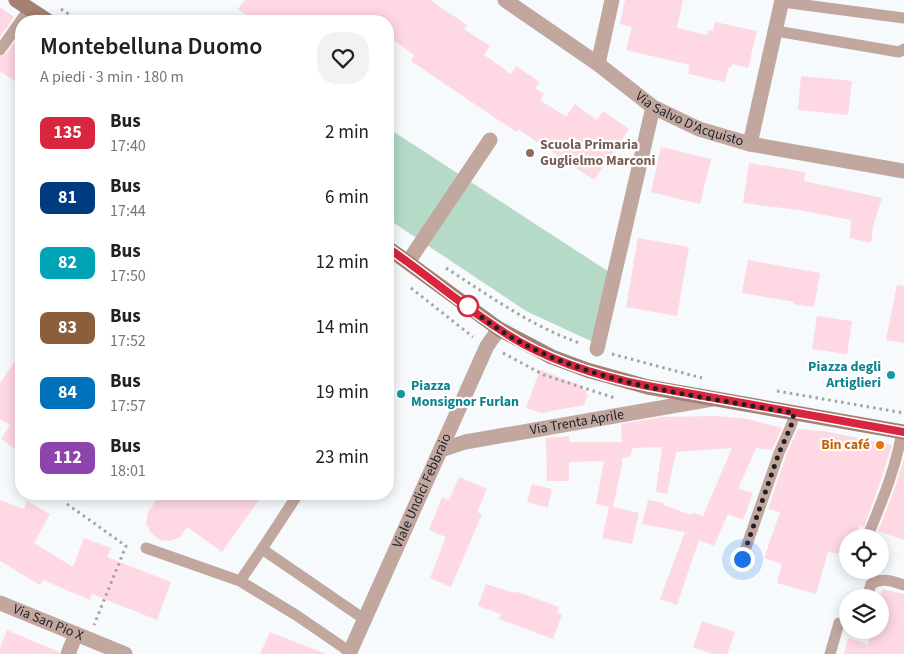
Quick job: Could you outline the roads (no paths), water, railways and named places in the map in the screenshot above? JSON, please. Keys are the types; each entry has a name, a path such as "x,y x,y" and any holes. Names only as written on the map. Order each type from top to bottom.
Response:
{"main road":[{"path":"16,0 39,15"},
{"name":"Via Trenta Aprile","path":"394,252 499,329 552,357 596,374 714,399 903,432"}],"street":[{"name":"Via Salvo D'Acquisto","path":"505,0 598,64 653,107 699,129 750,144 904,172"},
{"path":"598,64 612,0"},
{"path":"750,144 782,1"},
{"path":"597,349 653,107"},
{"path":"408,262 490,140"},
{"name":"Viale Undici Febbraio","path":"349,653 401,533 441,450 487,346 499,329"},
{"name":"Via Trenta Aprile","path":"441,450 465,442 714,399"},
{"name":"Via San Pio X","path":"0,603 125,654"},
{"path":"68,654 82,637"}],"lane":[{"path":"782,1 904,18"},
{"path":"24,15 29,8"},
{"path":"0,50 15,28"},
{"path":"776,31 899,52 904,49"},
{"path":"742,559 779,453 791,426 794,413"},
{"path":"871,529 885,493 903,432"},
{"path":"240,581 294,500"},
{"path":"146,548 240,581 296,615 349,653"},
{"path":"262,549 364,619"},
{"path":"870,589 871,584 879,580 904,585"},
{"path":"830,654 839,623"}],"place":[{"name":"Scuola Primaria Guglielmo Marconi","path":"530,153"},
{"name":"Piazza degli Artiglieri","path":"891,375"},
{"name":"Piazza Monsignor Furlan","path":"401,394"},
{"name":"Bin café","path":"880,445"}]}
